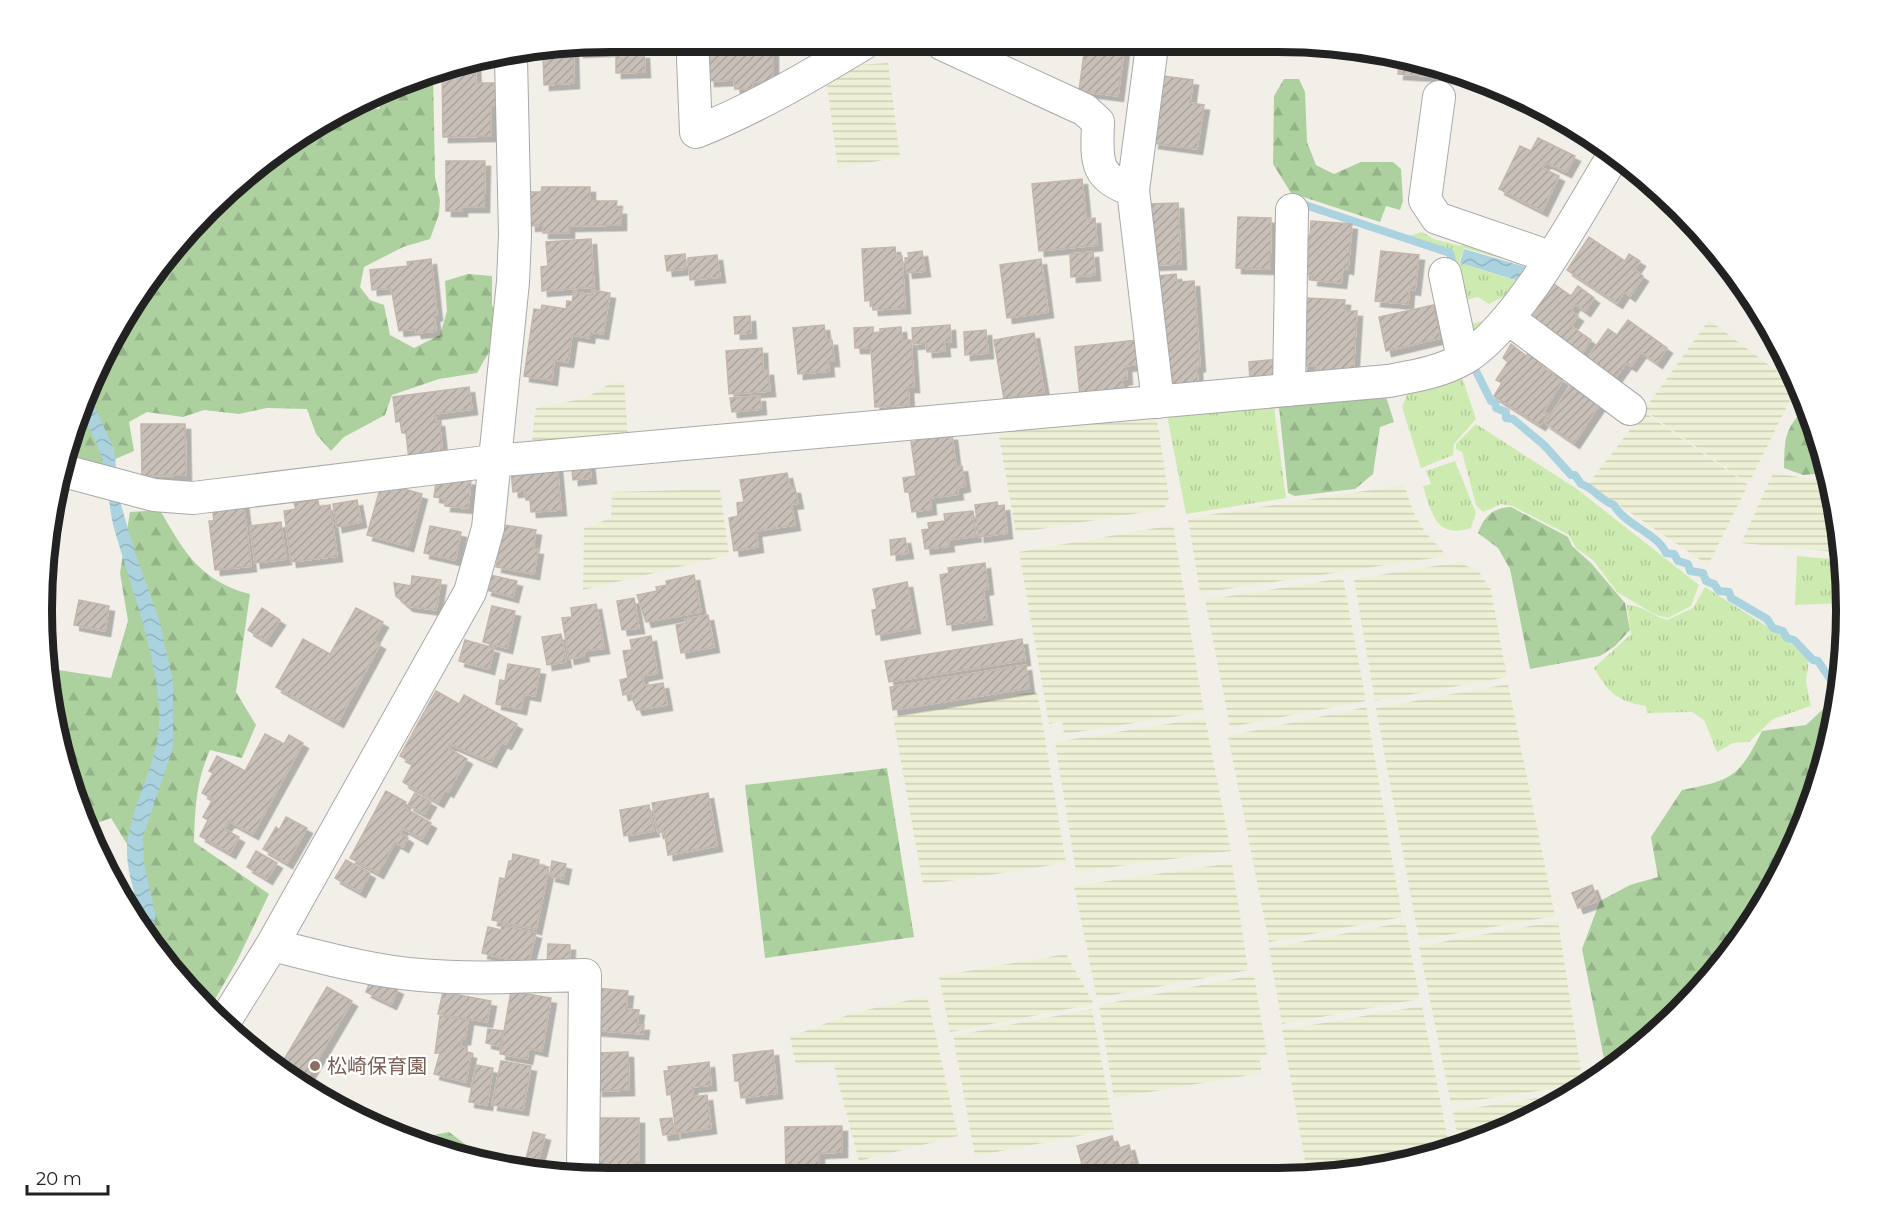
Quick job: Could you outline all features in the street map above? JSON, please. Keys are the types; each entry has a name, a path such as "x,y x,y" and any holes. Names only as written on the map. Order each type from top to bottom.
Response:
{"street":[{"path":"693,59 696,132 720,123 850,52"},
{"path":"959,52 1085,110 1098,122 1097,152 1103,174 1115,184 1133,190"},
{"path":"1151,52 1133,190 1158,402"},
{"path":"229,1017 272,945 470,592 488,528 507,356 514,258 511,61"},
{"path":"1439,97 1425,200 1429,208 1437,218 1550,257"},
{"path":"70,473 154,495 193,498 494,461 1388,381 1435,372 1478,350 1509,319 1612,165"},
{"path":"1289,390 1292,210"},
{"path":"1445,274 1463,359"},
{"path":"1509,319 1630,409"},
{"path":"272,945 356,966 419,975 488,978 585,975 583,1167"}],"green space":[{"path":"888,63 900,157 838,168 827,85 858,65"},
{"path":"1284,79 1299,79 1305,92 1307,142 1316,165 1334,174 1361,162 1393,162 1401,169 1403,201 1400,210 1386,206 1380,222 1291,193 1273,164 1274,96"},
{"path":"433,81 435,177 440,200 439,214 430,239 403,247 364,267 360,287 370,300 384,305 390,335 414,348 440,335 447,311 445,281 468,274 492,276 492,305 498,317 489,352 477,373 439,379 392,395 385,415 344,437 331,451 316,434 307,409 267,408 239,414 204,410 183,417 147,412 129,422 134,451 99,466 74,457 95,397 127,331 168,271 191,243 243,191 300,147 364,110 379,109 381,102"},
{"path":"1422,232 1434,239 1461,246 1465,244 1500,251 1517,263 1464,248 1459,263 1518,281 1507,295 1489,304 1478,297 1466,300 1471,324 1487,320 1472,333 1451,251 1409,236"},
{"path":"1709,320 1783,376 1792,395 1750,481 1743,480 1644,410"},
{"path":"1461,374 1476,419 1454,444 1453,455 1421,468 1402,407 1408,392"},
{"path":"624,382 628,438 531,448 536,408 586,398 611,383"},
{"path":"1384,390 1394,422 1380,427 1373,474 1355,489 1295,496 1288,493 1278,397"},
{"path":"1273,400 1286,498 1186,514 1167,415"},
{"path":"1156,412 1169,498 1164,509 1016,533 997,426"},
{"path":"1644,412 1748,485 1708,565 1588,484"},
{"path":"1800,414 1818,474 1803,475 1784,468 1787,435"},
{"path":"1476,424 1577,489 1699,585 1691,606 1668,618 1656,615 1617,592 1593,560 1576,548 1569,535 1512,506 1501,504 1483,512 1476,505 1462,452 1456,449 1456,444"},
{"path":"1455,461 1476,513 1471,528 1459,531 1450,530 1437,522 1423,486 1431,484 1426,471"},
{"path":"1773,473 1820,480 1832,552 1741,543"},
{"path":"1404,485 1414,513 1425,532 1447,556 1200,593 1188,518"},
{"path":"720,489 729,555 583,590 584,528 611,518 612,492"},
{"path":"1511,507 1568,537 1572,546 1591,563 1625,603 1630,630 1615,646 1600,656 1530,669 1510,569 1498,548 1478,533 1490,514 1499,509"},
{"path":"160,510 195,563 218,581 250,594 236,692 256,725 242,758 210,750 199,784 194,842 269,894 237,961 213,1002 168,950 136,904 127,844 111,818 95,824 82,790 63,719 56,672 111,678 128,621 120,573 130,512"},
{"path":"1173,525 1204,712 1064,734 1062,721 1049,724 1019,552"},
{"path":"1797,556 1833,559 1836,603 1795,605"},
{"path":"1459,562 1479,572 1491,590 1507,677 1375,701 1354,579"},
{"path":"1343,578 1366,701 1230,727 1205,600"},
{"path":"1705,587 1782,636 1809,659 1806,682 1811,706 1773,719 1749,742 1733,743 1717,752 1704,720 1692,712 1647,713 1646,706 1614,695 1594,668 1631,634 1627,605 1667,620 1693,608"},
{"path":"1508,684 1555,916 1419,940 1376,708"},
{"path":"1037,691 1066,863 923,885 893,717"},
{"path":"1827,705 1806,790 1793,824 1761,890 1720,950 1672,1005 1617,1053 1607,1061 1604,1059 1582,949 1600,901 1630,885 1658,877 1651,837 1682,790 1713,783 1732,774 1747,758 1762,731 1806,725"},
{"path":"1366,707 1402,917 1269,942 1228,736"},
{"path":"1205,718 1231,851 1076,872 1055,742"},
{"path":"887,768 914,937 765,958 745,785"},
{"path":"1232,863 1248,970 1097,998 1074,886"},
{"path":"1558,921 1582,1078 1568,1086 1451,1104 1419,946"},
{"path":"1405,922 1420,999 1282,1024 1269,948"},
{"path":"1066,954 1094,1004 950,1032 939,976"},
{"path":"1254,975 1267,1055 1259,1056 1262,1073 1114,1098 1099,1005"},
{"path":"927,996 958,1136 859,1161 833,1062 796,1065 790,1037 853,1013"},
{"path":"1422,1006 1448,1141 1386,1158 1350,1164 1306,1167 1282,1030"},
{"path":"1092,1009 1114,1129 975,1156 953,1036"},
{"path":"1553,1095 1491,1126 1458,1139 1453,1111"},
{"path":"449,1132 474,1151 431,1139 425,1137"}],"water":[{"path":"1464,249 1529,268 1519,281 1460,263"},
{"path":"93,403 114,449 120,501 135,553 159,619 173,682 173,748 143,836 144,863 155,913 154,930 138,907 127,855 131,823 157,743 159,704 151,654 112,521 104,466 86,421"}],"building":[{"path":"708,52 773,52 773,82 753,82 753,89 735,89 734,80 709,81"},
{"path":"1084,52 1124,52 1118,96 1079,91"},
{"path":"644,53 645,72 616,73 616,54"},
{"path":"573,54 574,83 544,85 543,57"},
{"path":"1399,66 1430,74 1430,76 1398,74"},
{"path":"475,70 476,83 499,83 499,106 491,106 491,136 443,137 442,79"},
{"path":"1163,76 1193,80 1190,103 1204,105 1197,149 1153,143"},
{"path":"1538,138 1575,156 1566,172 1545,162 1542,168 1559,176 1542,211 1499,189 1520,146 1531,151"},
{"path":"446,161 485,161 484,207 462,207 462,211 446,211"},
{"path":"1082,179 1086,219 1095,218 1097,245 1039,251 1032,184"},
{"path":"542,187 590,187 590,201 617,201 616,209 621,209 621,225 569,226 569,233 543,233 543,225 530,226 530,192 541,192"},
{"path":"1178,203 1181,264 1150,265 1147,204"},
{"path":"1238,217 1271,218 1270,269 1236,268"},
{"path":"1311,221 1352,224 1348,269 1343,268 1341,283 1312,280 1313,275 1304,274 1303,236 1310,236"},
{"path":"1589,237 1625,261 1629,254 1640,261 1634,270 1643,276 1630,296 1624,292 1617,303 1567,270"},
{"path":"591,239 594,287 542,291 541,267 548,266 546,242"},
{"path":"895,247 896,257 902,256 905,308 873,310 872,300 865,301 862,249"},
{"path":"922,251 925,271 907,273 905,258 909,258 908,253"},
{"path":"1381,251 1419,255 1415,290 1409,289 1408,304 1375,301"},
{"path":"1093,252 1095,275 1071,277 1070,254"},
{"path":"685,254 686,269 667,271 665,256"},
{"path":"717,255 720,277 690,280 688,258"},
{"path":"431,259 437,315 434,316 436,331 416,333 415,329 399,331 391,288 372,290 370,270 408,266 407,262"},
{"path":"1041,259 1048,312 1007,318 1000,265"},
{"path":"1176,274 1177,282 1194,281 1200,366 1197,367 1198,389 1172,391 1170,368 1159,369 1159,276"},
{"path":"1550,281 1571,296 1578,286 1594,298 1585,311 1575,304 1571,311 1578,316 1571,326 1591,340 1580,356 1525,316"},
{"path":"592,290 610,293 603,334 590,332 589,338 572,335 568,362 554,360 552,380 524,376 534,309 541,310 542,305 566,309 567,301 572,302 574,292 592,295"},
{"path":"1306,298 1345,300 1344,311 1357,311 1353,375 1316,373 1317,366 1302,366"},
{"path":"1434,305 1441,338 1386,351 1379,317"},
{"path":"750,316 751,333 735,334 734,317"},
{"path":"1628,320 1667,348 1657,363 1641,352 1631,366 1626,363 1611,384 1583,364 1608,329 1617,335"},
{"path":"824,325 826,340 832,340 834,361 828,361 829,371 798,374 793,328"},
{"path":"950,325 951,342 944,342 945,351 927,352 926,343 913,344 912,328"},
{"path":"873,327 873,333 880,333 880,329 901,327 902,340 911,340 914,387 908,387 909,405 875,407 871,348 855,348 854,328"},
{"path":"986,330 988,353 965,355 964,332"},
{"path":"1034,333 1044,392 1004,399 994,340"},
{"path":"1137,340 1139,364 1126,366 1127,379 1122,380 1123,392 1080,396 1075,347"},
{"path":"1511,344 1526,356 1531,349 1545,357 1539,365 1563,380 1543,412 1548,414 1540,425 1494,396 1502,383 1496,380 1508,362 1503,358"},
{"path":"762,348 763,370 768,370 770,391 729,394 726,351"},
{"path":"1280,359 1282,381 1250,383 1249,362"},
{"path":"1571,385 1600,404 1574,443 1545,423"},
{"path":"469,387 472,409 435,414 436,422 439,421 443,456 409,460 406,433 402,433 400,421 396,422 393,397"},
{"path":"760,396 761,409 732,412 730,398"},
{"path":"141,424 185,424 186,475 142,476"},
{"path":"914,433 952,435 956,467 962,466 965,486 957,488 958,494 930,498 931,509 912,512 909,492 905,492 903,478 916,476 911,442 916,442"},
{"path":"589,460 591,478 573,480 571,462"},
{"path":"557,465 561,510 531,512 530,500 526,500 525,491 513,492 511,469"},
{"path":"787,473 790,488 795,488 798,503 791,504 795,525 756,531 758,547 734,551 729,518 738,516 737,503 744,502 740,480"},
{"path":"437,476 471,480 468,508 445,506 446,499 434,497"},
{"path":"393,486 422,494 408,546 367,535 380,489 392,492"},
{"path":"243,500 251,566 215,570 209,521 214,521 212,504"},
{"path":"318,500 319,507 330,505 337,556 291,562 284,511 296,509 294,503"},
{"path":"357,500 361,522 337,527 333,504"},
{"path":"997,502 998,506 1004,505 1007,533 979,537 975,505"},
{"path":"973,511 976,536 948,540 949,546 925,549 922,530 929,529 928,523 945,521 944,514"},
{"path":"281,522 286,559 255,563 250,526"},
{"path":"504,525 536,530 533,549 538,549 534,574 496,567"},
{"path":"430,526 461,532 455,560 424,553"},
{"path":"905,538 908,553 891,555 890,540"},
{"path":"985,563 988,589 983,590 987,619 947,625 940,575 949,573 948,568"},
{"path":"490,575 517,581 513,597 486,590"},
{"path":"694,575 701,612 646,622 637,595 657,591 656,587 667,585 666,581"},
{"path":"412,576 441,580 436,610 408,606 396,596 394,583 411,586"},
{"path":"907,582 915,628 876,635 872,610 877,609 873,589"},
{"path":"634,598 639,628 622,630 617,601"},
{"path":"79,600 109,606 105,631 74,625"},
{"path":"596,604 604,648 583,651 584,656 569,659 562,618 572,617 571,608"},
{"path":"492,606 515,611 507,648 483,642"},
{"path":"262,608 280,620 266,641 248,630"},
{"path":"356,608 383,622 373,640 380,644 338,722 276,687 303,639 330,654"},
{"path":"708,615 714,647 681,653 676,625 686,623 685,619"},
{"path":"561,634 566,662 547,665 542,637"},
{"path":"651,636 657,673 642,676 644,686 663,683 667,705 637,710 630,693 623,695 620,680 628,678 623,651 632,650 630,640"},
{"path":"1022,639 1025,660 889,682 885,661"},
{"path":"465,640 494,648 489,669 459,661"},
{"path":"508,664 540,669 535,696 524,694 521,709 496,704 500,680 505,681"},
{"path":"1026,665 1029,688 893,710 890,687"},
{"path":"436,691 459,704 464,695 517,724 506,744 502,742 491,762 450,744 448,748 467,759 448,792 445,790 438,802 403,782 413,763 400,756"},
{"path":"265,734 284,744 289,735 303,743 253,834 229,821 224,829 239,837 230,853 200,836 208,820 203,817 213,799 202,793 213,773 209,771 217,756 245,771"},
{"path":"386,791 406,802 403,807 431,823 422,839 403,828 400,833 408,838 403,847 395,842 378,873 350,858"},
{"path":"415,793 431,802 424,814 408,805"},
{"path":"708,793 717,846 668,855 664,831 658,833 652,803"},
{"path":"649,805 654,831 624,836 620,810"},
{"path":"286,817 307,828 287,863 263,849 276,827 279,830"},
{"path":"256,851 277,863 267,879 247,867"},
{"path":"513,854 539,860 538,865 549,867 536,929 492,920 500,878 505,879"},
{"path":"346,860 370,873 360,892 335,878"},
{"path":"552,861 566,864 563,879 550,876"},
{"path":"1592,885 1598,901 1578,908 1572,893"},
{"path":"502,925 536,933 528,964 482,953 488,927 501,930"},
{"path":"548,944 570,945 569,968 547,967"},
{"path":"372,977 398,989 391,1004 366,992"},
{"path":"327,987 352,1001 307,1078 283,1062"},
{"path":"595,988 628,991 626,1009 639,1010 637,1025 644,1025 643,1034 591,1030"},
{"path":"511,991 551,998 542,1051 529,1048 527,1059 500,1054"},
{"path":"443,992 491,1001 487,1022 438,1014"},
{"path":"440,1016 468,1020 465,1039 462,1038 460,1047 467,1048 467,1052 471,1053 466,1082 434,1074 440,1053 435,1053"},
{"path":"488,1029 503,1031 500,1046 486,1043"},
{"path":"773,1050 777,1093 741,1098 739,1081 735,1081 733,1055"},
{"path":"628,1052 629,1090 597,1091 596,1053"},
{"path":"501,1061 531,1066 523,1110 492,1105"},
{"path":"709,1062 711,1085 692,1087 693,1097 707,1095 711,1128 676,1133 671,1094 667,1095 664,1071 669,1071 668,1067"},
{"path":"476,1065 493,1068 487,1105 469,1102"},
{"path":"591,1118 639,1118 639,1161 632,1161 631,1168 596,1168"},
{"path":"672,1118 674,1134 663,1135 660,1119"},
{"path":"842,1126 842,1152 819,1153 819,1168 786,1168 785,1127"},
{"path":"533,1132 545,1135 537,1164 525,1162"},
{"path":"1112,1136 1116,1149 1129,1145 1135,1168 1076,1168 1075,1166 1082,1164 1077,1146"}],"waterway":[{"path":"1296,202 1450,253 1455,272"},
{"path":"1473,365 1491,401 1495,402 1496,408 1506,412 1506,418 1513,419 1544,445 1571,475 1575,475 1581,484 1614,505 1626,518 1656,540 1666,553 1674,554 1678,561 1688,564 1690,571 1703,573 1706,581 1714,584 1719,591 1729,592 1731,598 1767,619 1773,628 1783,631 1787,638 1794,640 1813,660 1818,661 1831,680"}],"place":[{"name":"松崎保育園","path":"315,1066"}]}
